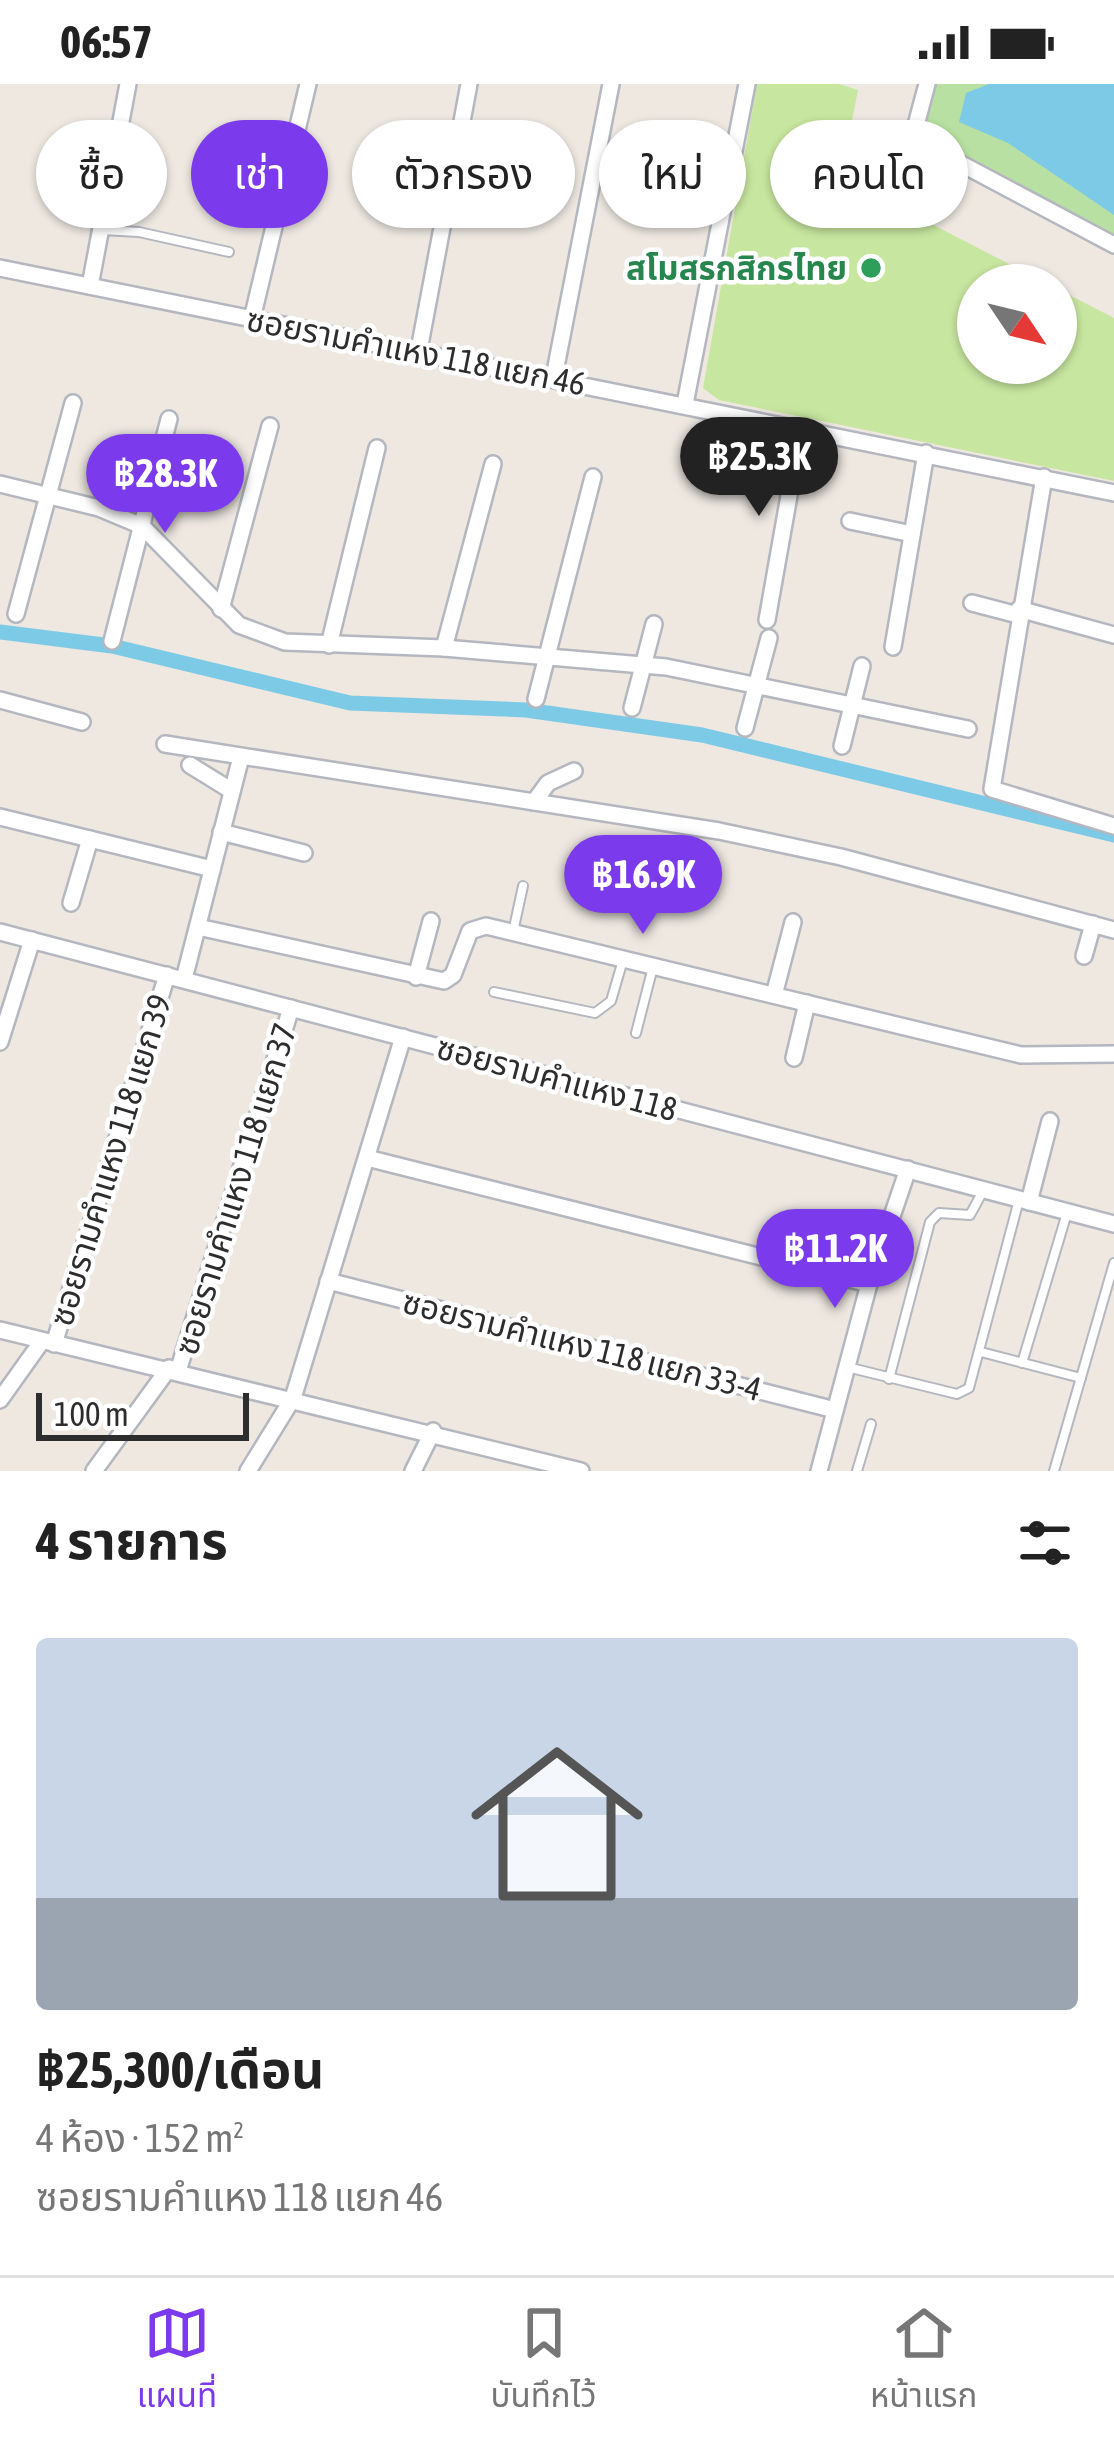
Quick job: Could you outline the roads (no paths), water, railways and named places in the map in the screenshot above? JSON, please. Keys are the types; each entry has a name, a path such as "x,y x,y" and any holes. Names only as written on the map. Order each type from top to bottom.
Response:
{"street":[{"path":"90,286 128,84"},
{"path":"252,319 308,84"},
{"path":"462,120 469,84"},
{"path":"554,377 611,84"},
{"path":"686,404 747,84"},
{"path":"927,84 916,125 922,143 1114,245"},
{"path":"419,350 441,228"},
{"name":"ซอยรามคำแหง 118 แยก 46","path":"0,268 1114,493"},
{"path":"16,614 73,403"},
{"path":"112,641 169,418"},
{"path":"221,609 270,426"},
{"path":"766,620 802,428"},
{"path":"329,645 377,448"},
{"path":"893,646 926,453"},
{"path":"444,648 493,464"},
{"path":"536,700 593,477"},
{"path":"1044,477 992,788 1114,826"},
{"path":"0,484 49,494 142,526 187,567 221,609 259,634 329,645 444,648 643,665 854,702 968,729"},
{"path":"850,520 912,534"},
{"path":"972,603 1114,635"},
{"path":"632,708 654,624"},
{"path":"746,728 769,638"},
{"path":"842,746 862,666"},
{"path":"0,700 82,722"},
{"path":"165,744 841,856 1114,930"},
{"name":"ซอยรามคำแหง 118 แยก 39","path":"0,1400 48,1343 175,977 198,927 241,757"},
{"path":"190,765 232,791"},
{"path":"535,802 548,782 574,771"},
{"path":"0,817 212,869"},
{"path":"221,832 304,853"},
{"path":"70,903 90,839"},
{"path":"416,977 431,921"},
{"path":"775,995 793,922"},
{"path":"1084,956 1093,924"},
{"path":"198,927 416,977 448,980 474,927 1022,1054 1114,1054"},
{"name":"ซอยรามคำแหง 118","path":"0,932 1114,1224"},
{"path":"0,1042 32,940"},
{"path":"794,1058 808,1003"},
{"name":"ซอยรามคำแหง 118 แยก 37","path":"94,1471 173,1370 292,1008"},
{"path":"248,1471 293,1398 403,1037"},
{"path":"1024,1200 1050,1121"},
{"path":"367,1158 868,1284"},
{"path":"819,1471 868,1284 908,1169"},
{"name":"ซอยรามคำแหง 118 แยก 33-4","path":"328,1281 835,1410"},
{"path":"0,1330 433,1431 581,1471"},
{"path":"413,1471 433,1431"}],"lane":[{"path":"102,230 139,232 229,252"},
{"path":"513,933 523,886"},
{"path":"494,992 595,1013 611,1001 623,958"},
{"path":"635,1033 654,966"},
{"path":"889,1379 930,1222 939,1213 970,1215 983,1190"},
{"path":"846,1367 957,1394 969,1388 1024,1200"},
{"path":"1022,1363 1067,1212"},
{"path":"1054,1471 1114,1263"},
{"path":"981,1352 1081,1378"},
{"path":"857,1471 871,1424"}],"water":[{"path":"989,84 1114,84 1114,215 1008,143 968,126 968,120 959,120 966,93"}],"waterway":[{"path":"0,632 112,646 350,703 526,710 702,735 1114,835"}],"place":[{"name":"สโมสรกสิกรไทย","path":"871,268"}]}
